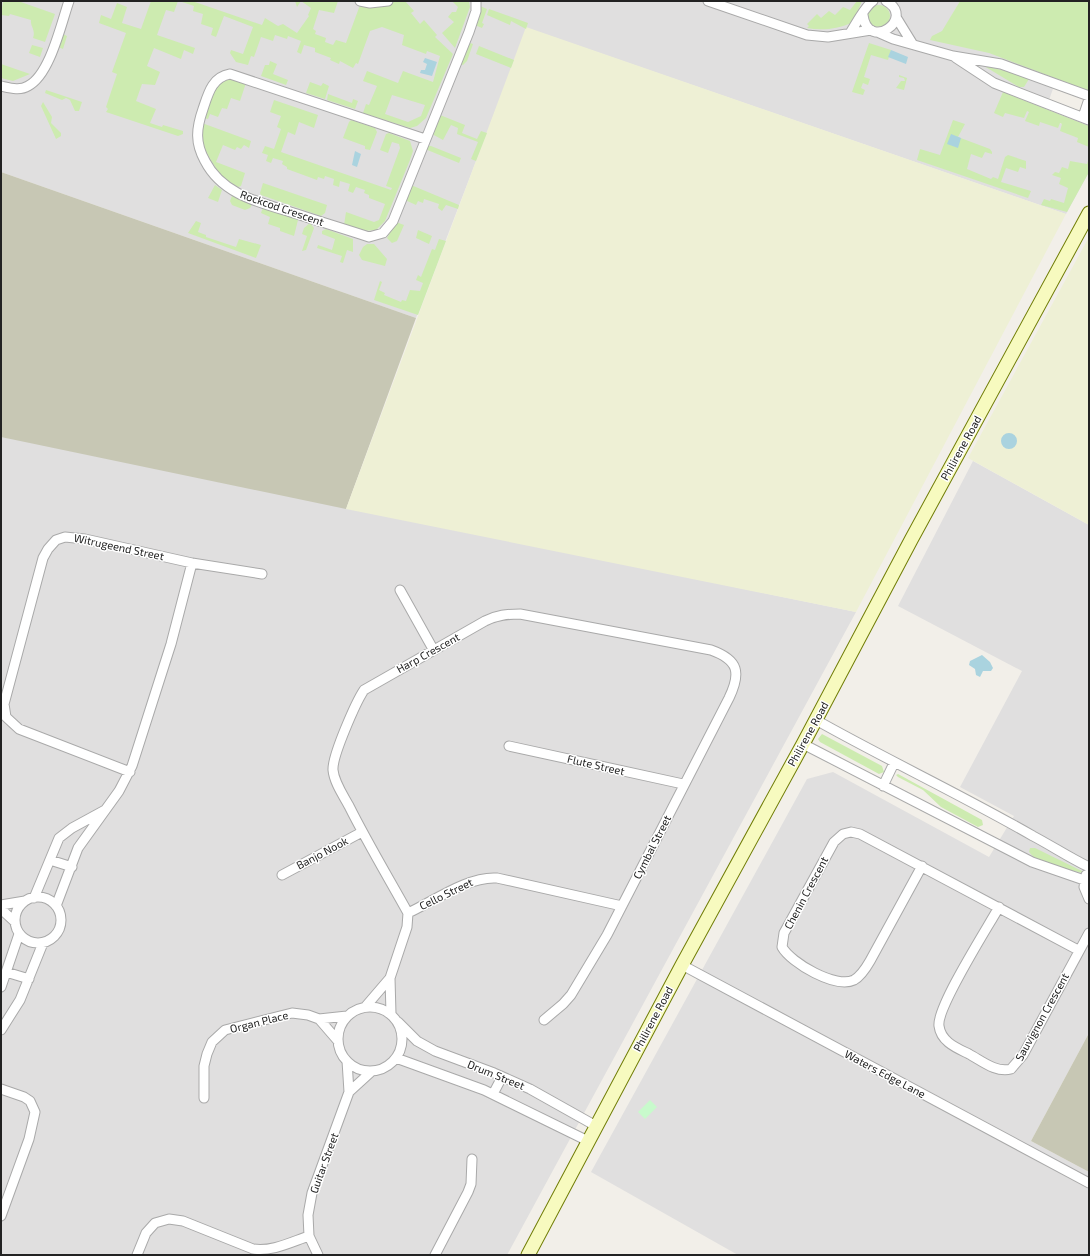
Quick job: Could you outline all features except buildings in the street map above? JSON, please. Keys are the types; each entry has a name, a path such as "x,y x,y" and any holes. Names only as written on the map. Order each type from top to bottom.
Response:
{"street":[{"path":"1,86 19,89 27,87 42,74 47,64 69,1"},
{"path":"360,1 370,3 388,1"},
{"path":"708,1 807,36 828,37 850,33 887,30 894,23 896,17 896,12 889,2"},
{"path":"850,33 865,8 873,1"},
{"name":"Rockcod Crescent","path":"424,139 230,74 219,78 212,85 197,125 196,133 197,142 209,168 216,179 232,191 262,203 369,237 383,233 393,221 424,139 469,32 476,11 475,2"},
{"path":"865,8 864,21 874,31 893,39 912,43 953,56 1001,64 1089,96"},
{"path":"896,17 912,43"},
{"path":"953,56 994,83 1086,119 1089,99"},
{"name":"Philirene Road","path":"528,1255 682,965 816,720 1089,213"},
{"name":"Witrugeend Street","path":"130,772 19,729 6,717 4,704 44,558 48,549 56,540 65,536 85,539 192,563 262,574"},
{"path":"56,906 82,842 106,810 130,772 171,644 192,563"},
{"path":"400,590 433,649"},
{"name":"Harp Crescent","path":"408,913 362,832 335,780 334,762 340,743 364,690 433,649 493,617 500,615 520,614 711,650 728,658 733,664"},
{"name":"Cymbal Street","path":"544,1020 571,995 607,936 683,784 736,683 737,676 733,664"},
{"path":"816,720 894,763 1034,836 1065,856 1089,867"},
{"path":"803,744 1032,862 1084,880"},
{"name":"Flute Street","path":"509,746 683,784"},
{"path":"883,786 894,763"},
{"path":"1,905 29,900 46,899 56,906 60,916 59,928 53,937 43,943 30,942 19,934 15,922 15,914 29,900 50,860 56,843 63,834 106,810"},
{"name":"Banjo Nook","path":"282,875 362,832"},
{"name":"Chenin Crescent","path":"922,866 870,961 854,980 846,982 832,980 800,965 786,953 782,947 784,934 826,854 834,842 843,834 851,832 860,834 922,866 1078,950"},
{"path":"50,860 72,867"},
{"path":"1089,871 1084,880 1084,890 1089,899"},
{"name":"Cello Street","path":"391,1014 390,978 407,927 408,913 469,882 485,877 497,878 622,906"},
{"name":"Sauvignon Crescent","path":"999,907 941,1012 939,1026 946,1041 1000,1070 1011,1069 1023,1055 1078,950 1088,935 1089,924"},
{"path":"1,910 15,922"},
{"path":"1,987 19,934"},
{"path":"1,1030 20,1000 43,943"},
{"name":"Waters Edge Lane","path":"682,965 1089,1183"},
{"path":"6,972 29,980"},
{"name":"Cello Street","path":"366,1006 390,978"},
{"path":"366,1006 379,1008 391,1014 398,1022 401,1029 402,1044 396,1058 385,1067 372,1071 361,1070 347,1061 339,1049 338,1042 340,1025 352,1011 366,1006"},
{"name":"Organ Place","path":"204,1098 204,1066 210,1048 218,1035 234,1027 292,1013 308,1015 319,1019 347,1016"},
{"path":"319,1019 338,1042"},
{"name":"Drum Street","path":"398,1022 417,1041 435,1052 530,1089 596,1126"},
{"name":"Drum Street","path":"396,1058 493,1094 588,1141"},
{"name":"Guitar Street","path":"309,1236 307,1219 312,1193 349,1092 347,1061"},
{"name":"Guitar Street","path":"349,1092 372,1071"},
{"path":"493,1094 502,1077"},
{"path":"1,1088 24,1096 30,1101 35,1112 29,1139 1,1216"},
{"path":"435,1255 468,1192 471,1184 472,1159"},
{"path":"138,1255 146,1233 155,1223 169,1219 183,1221 253,1249 262,1250 286,1245 309,1236 318,1255"}],"shaded area":[{"path":"1,1 960,1 943,31 1060,69 1043,117 1089,134 1089,172 1066,214 527,28 416,318 1,172"},
{"path":"526,27 1066,214 856,612 346,509"},
{"path":"1,172 416,318 346,509 1,437"},
{"path":"1089,237 1089,525 968,458"},
{"path":"1,436 856,612 507,1255 1,1255"},
{"path":"973,461 1089,525 1089,1033 1031,1141 1089,1172 1089,1255 738,1255 591,1172 807,779 833,772 989,857 1014,816 960,787 1022,671 898,606"},
{"path":"1089,1033 1089,1172 1031,1141"}],"green space":[{"path":"3,1 18,1 55,14 45,42 33,38 34,33 31,20 10,14 9,16 1,15"},
{"path":"151,1 178,1 174,12 166,10 157,35 195,48 193,54 184,50 181,59 154,48 147,66 160,72 155,85 142,84 136,101 156,109 150,123 183,131 183,134 178,136 106,112 108,109 106,107 117,74 112,72 126,33 99,23 101,15 111,19 117,3 127,7 122,23 141,29"},
{"path":"179,1 192,1 262,25 265,18 278,26 283,24 297,33 309,16 308,15 311,8 301,1 338,1 334,13 319,10 313,29 316,31 315,34 326,38 325,42 333,45 336,40 346,43 360,5 376,7 396,1 405,1 414,11 411,13 420,24 424,20 437,35 435,37 453,54 426,118 417,126 410,128 363,113 366,104 369,105 377,86 363,81 367,71 398,83 403,71 433,82 440,56 427,51 426,54 402,45 404,35 382,27 370,31 358,64 356,63 353,68 340,61 339,64 330,60 331,58 315,52 315,48 304,45 301,54 297,52 301,41 288,36 287,39 275,35 273,41 261,37 254,57 251,56 248,65 236,62 230,53 231,50 243,54 253,27 224,16 216,37 211,35 213,28 201,24 203,14 193,11 194,6","holes":["392,95 425,105 421,116 408,122 385,114"]},
{"path":"295,1 301,1 297,7"},
{"path":"452,1 469,1 470,7 455,48 442,33 454,22 448,17 452,12 456,12 458,7"},
{"path":"857,1 862,1 853,22 830,29 807,28 809,26 807,24 817,14 821,18 829,11 835,15 843,7 850,10"},
{"path":"960,1 1089,1 1089,91 989,53 930,40 932,36 942,31"},
{"path":"875,5 883,5 890,12 890,20 883,27 875,27 868,20 868,12"},
{"path":"480,6 487,9 482,23 484,24 482,28 475,25"},
{"path":"489,9 528,23 526,29 511,21 510,25 487,15"},
{"path":"61,33 67,36 63,49 56,46"},
{"path":"470,43 473,44 467,61 463,65 460,64 468,45"},
{"path":"869,43 891,50 888,60 871,55 864,77 870,79 868,85 863,83 861,88 865,90 863,95 852,92"},
{"path":"32,45 43,48 40,57 29,53"},
{"path":"479,46 514,60 511,68 476,54"},
{"path":"270,61 277,64 273,74 288,80 286,85 261,76 265,65 269,65"},
{"path":"1,64 30,74 13,81 1,78"},
{"path":"984,66 1023,75 1029,79 1024,87 1019,87"},
{"path":"899,75 907,78 904,90 896,88 901,81 905,81 904,78 899,77"},
{"path":"230,79 246,83 240,101 231,98 227,109 222,108 218,117 210,114 208,119 204,118 215,89 223,81"},
{"path":"310,82 321,86 323,83 329,86 325,99 306,93"},
{"path":"46,90 82,102 79,111 75,111 70,100 66,98 62,100 45,93"},
{"path":"1003,92 1089,126 1089,147 1077,142 1078,138 1060,131 1062,124 1060,123 1058,128 1040,122 1039,126 1025,121 1029,112 1027,111 1024,118 1005,113 1003,117 994,113"},
{"path":"328,94 352,103 353,99 358,101 355,109 327,100"},
{"path":"274,100 318,115 314,128 299,122 295,135 288,132 281,152 391,190 392,188 386,186 400,148 399,144 392,142 388,153 380,150 386,134 389,133 410,141 413,151 410,160 385,221 376,230 361,231 344,225 346,212 374,222 379,220 385,204 369,198 369,195 364,193 365,190 356,187 353,193 348,191 350,184 340,181 339,187 333,185 334,179 325,176 324,179 318,177 317,180 287,169 287,167 282,164 283,161 273,158 271,163 266,161 268,155 262,153 265,146 274,149 281,129 277,127 281,116 270,112"},
{"path":"43,102 52,117 51,123 61,133 61,136 56,139 41,106"},
{"path":"440,115 465,125 462,133 477,139 481,131 487,133 476,161 471,159 478,142 457,134 458,128 451,125 443,140 432,134"},
{"path":"351,120 375,128 377,132 370,150 365,149 365,146 343,138"},
{"path":"953,120 965,124 958,137 990,149 992,152 992,154 985,152 982,158 971,154 967,169 991,179 993,177 998,179 1005,157 1008,155 1026,161 1026,169 1020,167 1018,172 1006,168 1001,182 1031,191 1028,198 917,160 920,149 940,155"},
{"path":"202,123 251,141 249,148 244,145 241,149 237,147 235,150 223,145 216,162 245,173 241,186 238,187 222,177 210,159 200,139"},
{"path":"427,146 431,146 461,158 459,163 425,149"},
{"path":"1089,158 1089,172 1067,212 1041,205 1044,199 1050,201 1051,199 1064,203 1068,188 1059,184 1061,178 1052,175 1055,172 1059,173 1062,167 1068,169 1070,161 1087,164"},
{"path":"263,183 327,205 325,213 321,216 261,195 260,193"},
{"path":"215,185 222,190 218,202 208,198"},
{"path":"411,185 459,205 458,209 446,205 442,211 438,208 439,204 424,199 423,203 418,201 416,205 405,200"},
{"path":"232,196 253,203 250,208 245,210 232,205 230,201"},
{"path":"263,207 298,220 294,236 280,231 280,228 268,224 270,217 261,213"},
{"path":"196,221 201,223 198,232 206,235 206,237 236,247 239,239 261,245 256,258 188,233"},
{"path":"396,222 404,225 397,241 392,243 387,238"},
{"path":"310,223 314,228 306,250 302,251 307,236 302,234 304,228"},
{"path":"326,229 353,239 353,252 347,250 343,263 340,262 342,256 317,248 318,245 332,250 335,239 322,234 322,231"},
{"path":"418,230 432,236 429,244 416,238"},
{"path":"439,239 446,241 418,315 374,300 380,281 382,282 379,290 385,293 384,295 401,302 402,300 406,301 410,290 420,291 423,283 416,280 418,275 421,277 432,249 435,250"},
{"path":"367,244 374,244 387,259 385,266 362,260 359,255 363,247"},
{"path":"822,734 882,766 884,772 879,774 820,742 818,739"},
{"path":"898,774 982,820 983,825 978,827 941,807 923,790 898,777 896,775"},
{"path":"1030,848 1035,848 1084,872 1046,864 1034,857 1029,852"},
{"path":"650,1100 657,1107 645,1119 638,1112"}],"water":[{"path":"891,50 908,57 906,64 888,57"},
{"path":"425,58 437,62 432,76 420,73 421,70 425,70 427,64 423,62"},
{"path":"951,134 961,138 958,148 947,144"},
{"path":"355,151 361,154 357,167 352,165"},
{"path":"1006,433 1012,433 1017,438 1015,447 1012,449 1006,449 1001,444 1001,438"},
{"path":"982,655 990,662 993,668 991,671 983,671 980,677 976,675 975,669 969,665 970,661"}]}
